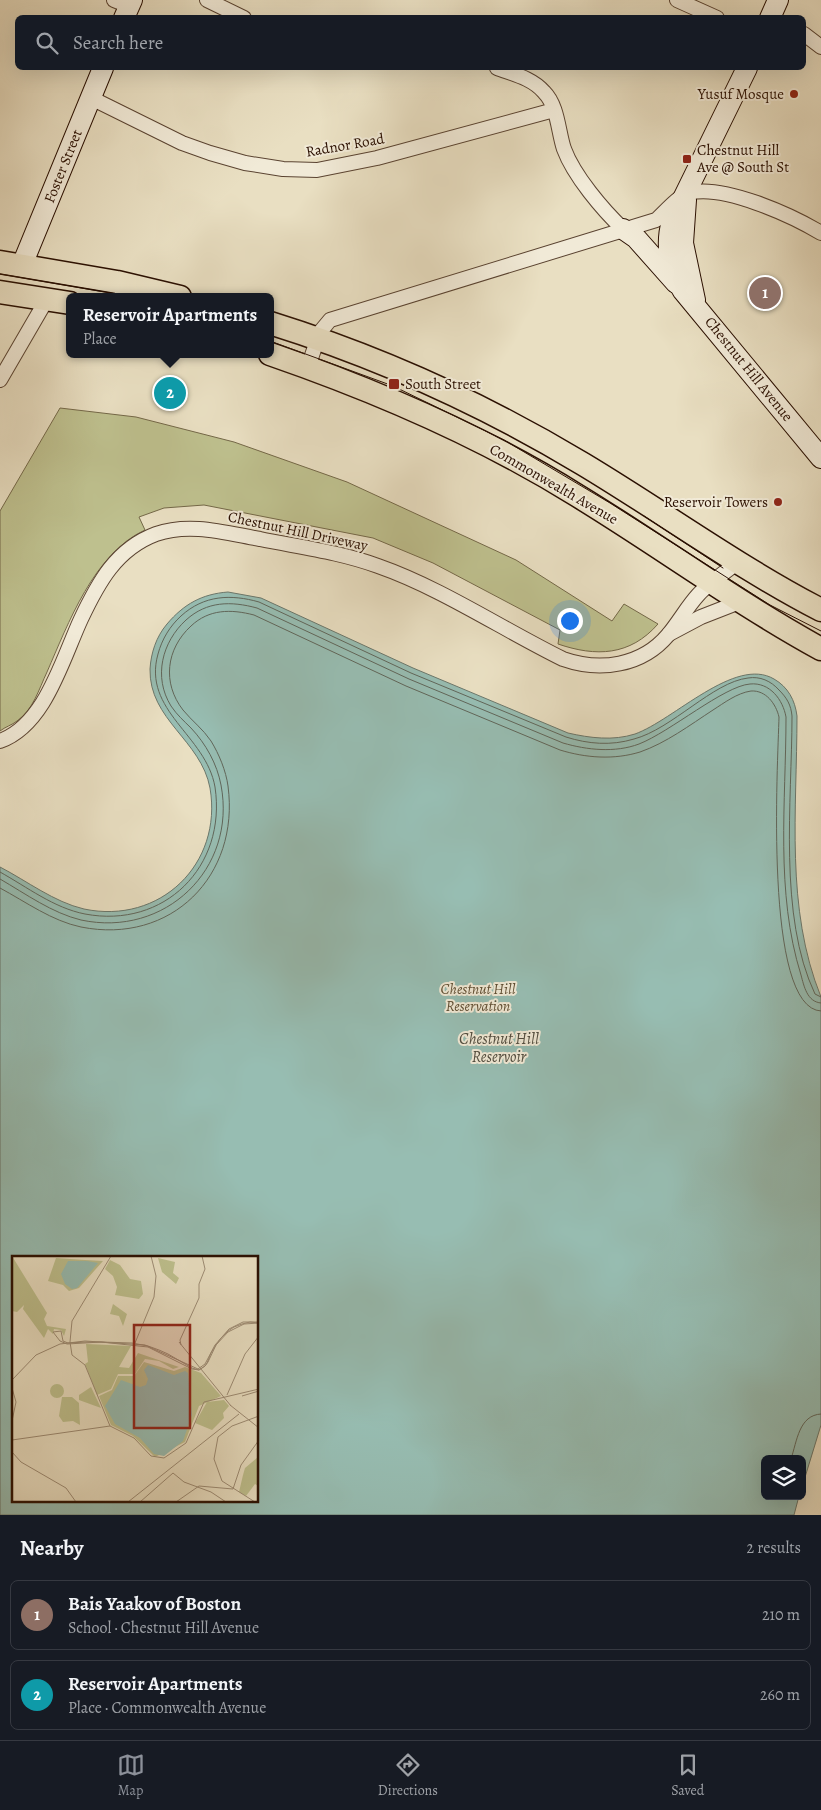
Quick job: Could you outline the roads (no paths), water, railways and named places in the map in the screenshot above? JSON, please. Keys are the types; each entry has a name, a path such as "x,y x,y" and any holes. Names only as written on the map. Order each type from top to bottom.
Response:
{"main road":[{"name":"Foster Street","path":"22,265 103,70"},
{"name":"Chestnut Hill Avenue","path":"746,70 672,221 669,237 671,264 689,297 821,458"},
{"path":"623,229 636,238 689,297"},
{"path":"0,262 117,282 163,293"},
{"path":"0,292 66,302"},
{"name":"Commonwealth Avenue","path":"274,324 318,338 425,381 506,421 621,487 737,563 821,610"},
{"name":"Commonwealth Avenue","path":"274,355 420,412 540,473 712,583 821,649"}],"street":[{"path":"207,0 238,15"},
{"path":"676,0 710,15"},
{"path":"806,36 821,47"},
{"path":"503,70 525,78 540,87 547,95 554,110 569,161 604,209 623,229"},
{"name":"Radnor Road","path":"91,98 182,143 210,153 246,163 283,169 317,170 377,158 554,110"},
{"path":"308,367 324,327 337,317 656,220 687,193 708,190 758,204 802,222 821,233"},
{"path":"0,380 47,299"},
{"name":"Chestnut Hill Driveway","path":"0,741 24,727 39,711 94,591 110,566 131,547 156,534 171,530 187,528 218,531 376,565 412,580 576,664 599,666 623,663 647,652 669,634 701,617 742,601"},
{"name":"Chestnut Hill Driveway","path":"669,634 686,609 712,583 737,563"}],"water":[{"name":"Chestnut Hill Reservoir","path":"228,592 261,598 413,668 568,733 585,736 618,738 635,734 651,727 704,693 741,676 758,674 774,679 790,694 797,716 795,823 798,894 802,929 821,997 821,1425 806,1474 806,1455 761,1455 761,1500 798,1500 794,1515 0,1515 0,867 41,891 73,906 112,912 138,908 161,898 180,883 196,864 206,841 211,816 210,788 205,771 197,756 166,716 158,702 152,687 150,669 155,645 167,624 180,611 202,598"}],"tram line":[{"path":"0,274 111,293"},
{"path":"274,342 393,386 504,440 610,503 770,605 821,631"},
{"path":"644,516 723,568"}],"place":[{"name":"Yusuf Mosque","path":"794,94"},
{"name":"Chestnut Hill Ave @ South St","path":"687,159"},
{"name":"Bais Yaakov of Boston","path":"765,293"},
{"name":"South Street","path":"394,384"},
{"name":"Reservoir Apartments","path":"170,393"},
{"name":"Reservoir Towers","path":"778,502"}],"park label":[{"name":"Chestnut Hill Reservation","path":"478,998"}]}
